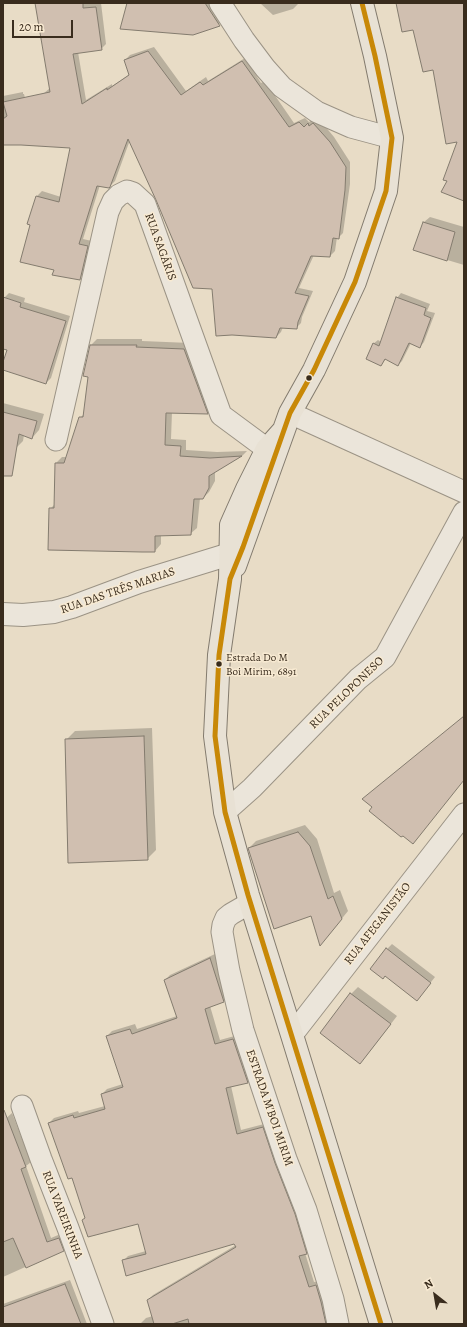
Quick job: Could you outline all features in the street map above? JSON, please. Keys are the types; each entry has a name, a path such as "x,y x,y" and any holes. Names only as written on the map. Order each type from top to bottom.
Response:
{"main road":[{"path":"362,3 376,56 392,138 386,191 355,282 314,370 287,421 267,449 231,525 230,579 219,655 216,736 225,812 250,903 381,1324"},
{"path":"230,579 243,547 287,421"}],"street":[{"path":"220,3 244,40 265,68 282,87 317,112 351,127 392,138"},
{"name":"RUA SAGÁRIS","path":"56,440 108,212 113,201 119,195 127,191 133,193 145,204 221,415 267,449"},
{"path":"287,421 464,492"},
{"name":"RUA PELOPONESO","path":"225,812 252,788 358,679 385,657 464,512"},
{"name":"RUA DAS TRÊS MARIAS","path":"3,614 23,615 54,612 72,607 139,582 230,554"},
{"name":"RUA AFEGANISTÃO","path":"292,1035 464,814"},
{"name":"ESTRADA M'BOI MIRIM","path":"250,903 226,918 223,925 222,932 229,972 243,1030 286,1159 306,1210 333,1299 338,1324"},
{"name":"RUA VAREIRINHA","path":"22,1106 103,1324"}],"building":[{"path":"35,3 83,3 83,8 96,7 102,50 73,54 82,104 107,88 107,90 129,75 124,60 148,51 181,95 200,82 203,85 242,61 289,127 299,122 304,127 308,123 309,126 313,123 330,142 346,167 345,190 339,239 333,238 330,257 311,256 295,293 309,296 298,322 297,329 280,328 276,338 232,335 216,336 212,289 193,288 156,200 128,139 110,187 97,186 79,244 88,246 80,280 52,275 54,270 20,262 30,225 27,224 36,196 59,202 70,148 3,145 3,119 7,116 3,102 50,92"},
{"path":"127,3 205,3 220,26 193,35 120,29"},
{"path":"396,3 464,3 464,201 441,192 447,181 443,180 457,142 446,144 433,70 423,72 413,30 402,32"},
{"path":"423,222 455,232 447,261 413,250"},
{"path":"3,297 21,303 20,307 66,321 46,384 3,370 3,362 7,350 3,349"},
{"path":"396,297 426,308 424,315 431,318 420,348 409,343 398,366 385,359 381,366 366,359 373,343 379,346"},
{"path":"90,345 137,345 136,347 184,349 208,414 166,413 165,445 181,446 180,456 210,458 242,456 209,476 209,488 203,499 194,499 191,535 155,536 155,552 48,550 49,508 54,508 55,463 64,463 79,417 83,417 88,377 83,376"},
{"path":"3,412 37,421 32,439 19,434 12,476 3,476"},
{"path":"464,716 464,780 413,844 403,836 401,837 369,811 372,807 362,799"},
{"path":"144,736 148,860 68,863 65,739"},
{"path":"298,832 310,846 328,899 333,896 342,919 320,946 311,916 274,929 248,848"},
{"path":"386,948 431,983 417,1001 385,976 383,979 370,969"},
{"path":"210,958 224,1002 205,1009 215,1044 233,1039 248,1083 226,1088 237,1134 263,1127 295,1214 307,1254 299,1256 309,1287 316,1285 326,1324 189,1324 188,1319 172,1324 154,1324 147,1300 236,1247 234,1244 126,1276 122,1260 146,1254 138,1224 88,1237 82,1220 85,1218 72,1178 68,1179 48,1123 73,1115 74,1118 105,1109 101,1094 123,1087 106,1036 130,1029 132,1034 177,1018 164,980"},
{"path":"350,993 391,1024 360,1064 320,1033"},
{"path":"3,1110 26,1167 21,1169 47,1242 59,1238 64,1251 26,1268 13,1238 3,1242"},
{"path":"65,1284 81,1324 3,1324 3,1307"}],"transit line":[{"path":"362,3 392,138 386,191 355,282 314,370 290,413 243,547 230,579 219,655 215,736 225,812 248,895 381,1324"}],"place":[{"name":"Estrada Do M Boi Mirim, 6891","path":"219,664"}]}
